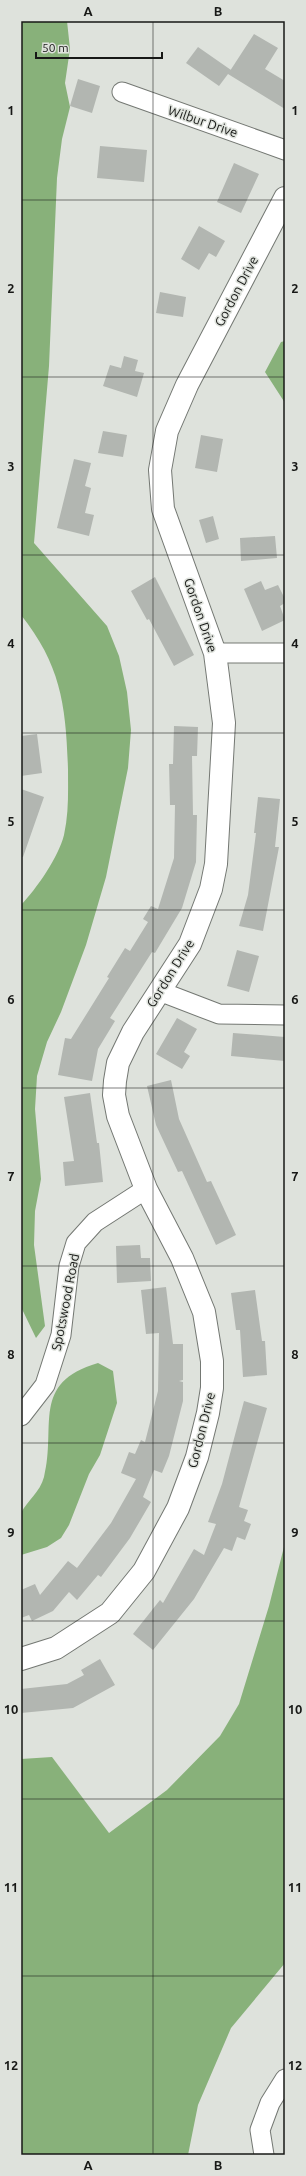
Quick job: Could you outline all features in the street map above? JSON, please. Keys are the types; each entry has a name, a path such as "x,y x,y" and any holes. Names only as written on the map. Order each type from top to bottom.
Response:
{"street":[{"name":"Wilbur Drive","path":"122,92 285,150"},
{"name":"Gordon Drive","path":"21,1659 56,1648 110,1613 144,1571 178,1508 197,1457 208,1413 212,1388 212,1361 210,1339 204,1312 182,1258 146,1189 118,1116 114,1095 118,1063 123,1050 190,944 211,889 216,864 224,723 215,654 163,509 160,470 167,431 187,385 285,198"},
{"path":"215,654 285,653"},
{"path":"159,991 219,1014 285,1015"},
{"name":"Spotswood Road","path":"21,1416 45,1385 48,1378 61,1335 69,1266 76,1243 95,1222 146,1189"},
{"path":"264,2155 260,2130 270,2104 285,2080"}],"green space":[{"path":"21,21 67,21 70,49 65,83 70,107 62,139 57,178 49,366 34,543 107,626 119,656 127,692 131,730 128,768 106,877 86,945 61,1012 47,1042 37,1076 35,1109 41,1179 35,1211 34,1245 45,1326 36,1338 21,1307 21,905 34,890 52,863 61,844 67,818 68,769 63,706 59,687 45,651 21,615"},
{"path":"285,341 285,403 265,372 281,342"},
{"path":"98,1363 113,1371 117,1403 100,1455 89,1474 69,1525 61,1538 47,1547 21,1555 20,1516 24,1508 37,1492 44,1477 47,1458 50,1408 54,1394 63,1382 77,1372"},
{"path":"285,1543 285,1963 231,2028 198,2105 188,2155 21,2155 21,1759 52,1757 109,1833 167,1790 220,1736 239,1704 269,1606"}],"building":[{"path":"254,34 278,48 265,69 285,81 285,109 228,74"},
{"path":"198,47 231,70 219,86 186,63"},
{"path":"78,79 100,86 92,113 70,106"},
{"path":"100,146 147,150 144,182 97,178"},
{"path":"234,163 259,174 241,213 217,202"},
{"path":"199,226 225,241 216,257 209,253 199,270 181,259"},
{"path":"160,292 186,297 183,317 156,313"},
{"path":"124,356 138,360 135,371 144,373 137,397 103,386 110,365 121,368"},
{"path":"103,431 127,435 123,457 98,453"},
{"path":"201,435 223,439 217,472 195,468"},
{"path":"74,459 91,463 85,486 91,488 85,513 94,515 89,536 57,528"},
{"path":"213,516 219,539 206,543 199,520"},
{"path":"275,536 277,558 241,561 240,538"},
{"path":"155,577 194,655 174,666 149,619 147,620 131,591"},
{"path":"261,581 265,590 278,585 285,599 285,603 280,606 285,620 262,631 244,589"},
{"path":"174,726 198,727 197,756 192,756 193,815 197,815 196,862 182,908 155,953 152,952 110,1018 115,1021 98,1049 92,1081 58,1075 65,1038 71,1039 109,978 107,977 125,948 130,951 148,922 143,919 151,906 158,909 174,858 175,805 170,805 169,764 173,764"},
{"path":"37,734 42,773 21,776 21,736"},
{"path":"21,789 44,797 23,857 21,857"},
{"path":"258,797 280,799 275,847 279,847 263,931 239,926 248,895 256,833 254,833"},
{"path":"237,950 259,956 249,992 227,986"},
{"path":"177,1018 197,1029 184,1052 190,1056 182,1069 156,1054"},
{"path":"233,1033 285,1037 285,1061 231,1056"},
{"path":"171,1080 179,1119 207,1182 211,1181 236,1235 216,1245 182,1171 178,1172 156,1125 147,1086"},
{"path":"90,1093 97,1143 99,1143 103,1182 65,1186 63,1162 74,1161 64,1097"},
{"path":"140,1245 141,1258 150,1258 151,1281 117,1283 116,1246"},
{"path":"166,1287 173,1344 183,1344 183,1380 179,1381 183,1382 183,1401 169,1456 162,1473 154,1470 143,1497 151,1502 130,1538 101,1577 98,1575 77,1600 69,1592 53,1611 32,1621 29,1615 21,1618 21,1590 35,1584 40,1595 68,1561 77,1568 111,1523 136,1479 121,1473 129,1452 135,1454 141,1440 145,1442 158,1391 159,1333 146,1334 141,1290"},
{"path":"255,1290 262,1341 265,1341 267,1375 243,1377 240,1330 236,1330 231,1293"},
{"path":"244,1401 267,1408 239,1507 248,1510 244,1521 251,1524 245,1540 237,1537 232,1551 224,1548 194,1599 153,1650 133,1634 160,1600 163,1603 194,1549 204,1555 216,1524 208,1522 222,1484"},
{"path":"100,1659 115,1685 73,1708 21,1713 21,1689 67,1684 84,1675 81,1670"}]}
